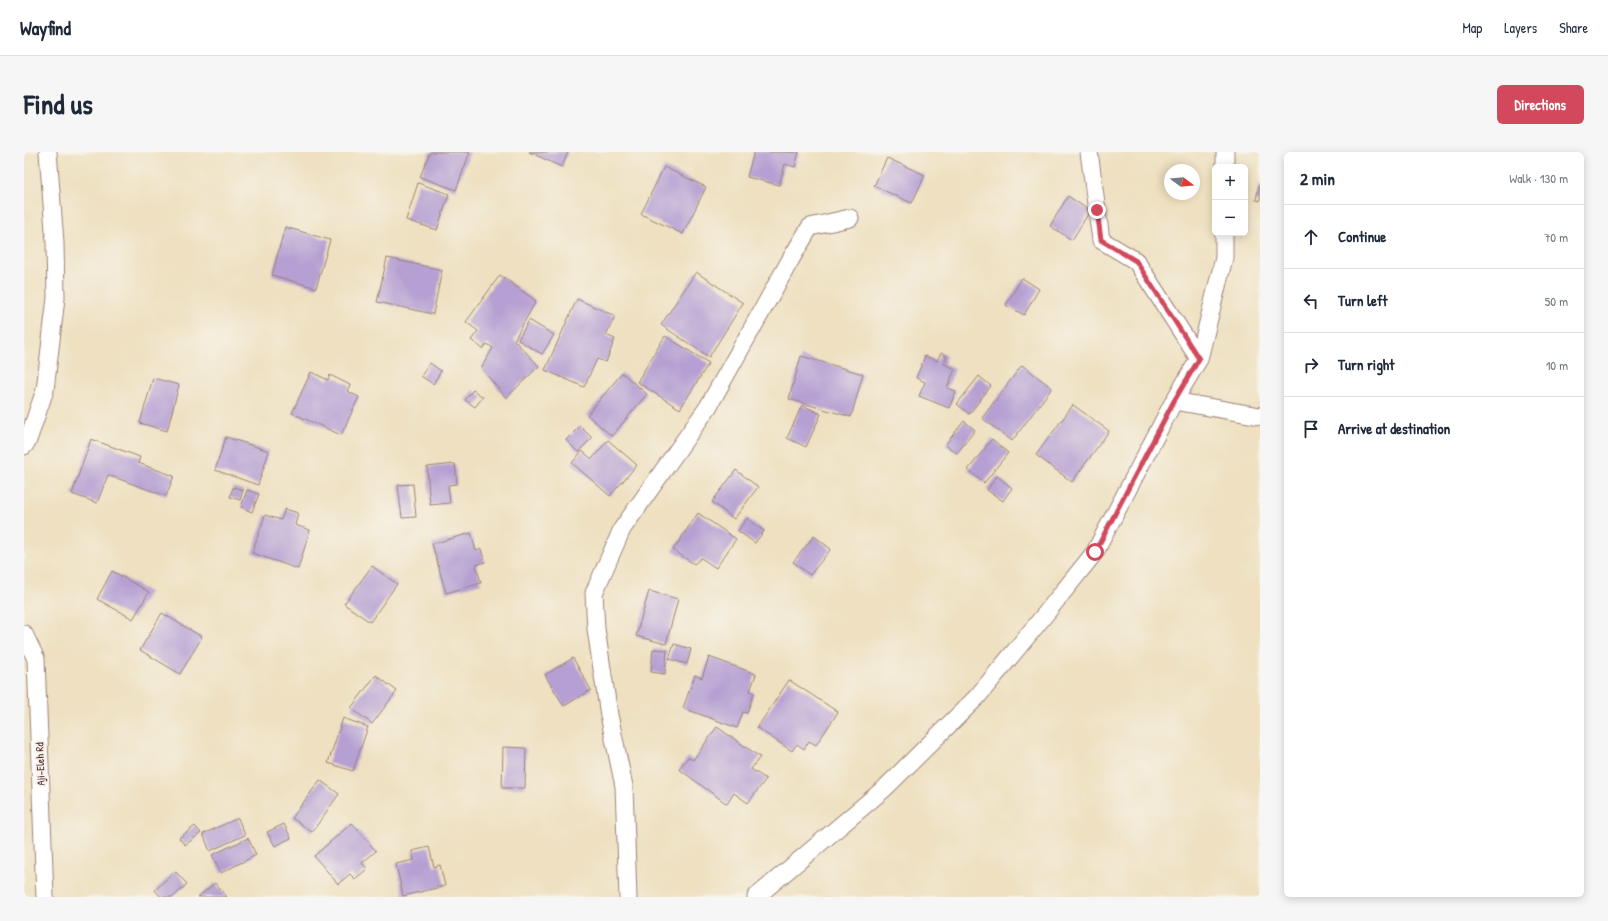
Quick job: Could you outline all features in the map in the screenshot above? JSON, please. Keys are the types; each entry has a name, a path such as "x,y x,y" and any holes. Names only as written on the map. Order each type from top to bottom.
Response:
{"street":[{"path":"24,446 28,440 45,390 56,298 55,243 48,152"},
{"path":"1089,152 1101,240 1136,261 1199,359"},
{"path":"1224,152 1225,164"},
{"path":"628,897 624,786 609,715 596,630 594,594 622,530 708,407 810,227 850,218"},
{"path":"756,897 885,788 977,697 1043,618 1095,552 1174,401 1199,359 1224,258 1224,236"},
{"path":"1174,401 1260,416"},
{"name":"Aji-Eleh Rd","path":"24,634 36,659 45,897"}],"building":[{"path":"430,152 470,152 456,190 420,177"},
{"path":"529,152 568,152 562,167"},
{"path":"754,152 799,152 795,167 785,164 779,185 747,177"},
{"path":"887,158 925,175 912,203 874,186"},
{"path":"664,167 706,187 683,234 641,214"},
{"path":"418,183 449,194 437,230 406,220"},
{"path":"1260,184 1260,201 1256,200"},
{"path":"1068,196 1090,211 1072,240 1050,226"},
{"path":"285,227 330,240 316,288 272,275"},
{"path":"387,258 442,270 433,314 377,302"},
{"path":"696,272 743,303 709,357 661,325"},
{"path":"500,275 536,301 514,340 539,366 506,398 481,368 493,348 487,344 483,349 471,340 478,331 466,322"},
{"path":"1022,278 1039,289 1024,315 1006,305"},
{"path":"577,299 615,316 606,335 615,339 606,362 597,359 584,387 545,370"},
{"path":"529,320 554,335 542,354 518,340"},
{"path":"665,336 709,363 680,409 637,382"},
{"path":"941,353 947,356 944,364 955,369 947,388 956,391 949,408 919,396 925,382 916,378 925,356 937,361"},
{"path":"801,356 863,374 851,417 789,399"},
{"path":"430,363 441,371 433,384 421,376"},
{"path":"1022,365 1052,388 1012,441 982,418"},
{"path":"311,372 328,380 330,375 350,385 347,391 359,397 341,435 292,413"},
{"path":"622,373 647,394 612,436 587,415"},
{"path":"979,376 991,386 969,414 957,404"},
{"path":"153,378 179,385 167,431 140,423"},
{"path":"473,390 483,397 475,407 465,400"},
{"path":"802,405 821,414 806,447 787,438"},
{"path":"1073,405 1109,431 1072,482 1036,455"},
{"path":"964,421 975,430 957,453 945,445"},
{"path":"580,426 592,438 578,452 566,440"},
{"path":"226,437 269,451 258,485 215,470"},
{"path":"91,439 140,457 138,463 174,476 166,496 108,475 97,503 72,494"},
{"path":"992,439 1008,453 984,483 968,470"},
{"path":"608,440 637,465 610,496 572,463 582,451 592,459"},
{"path":"455,464 457,484 448,485 450,503 430,505 427,467"},
{"path":"736,470 758,487 734,519 712,502"},
{"path":"997,476 1012,488 1003,501 987,490"},
{"path":"413,484 416,517 402,518 398,485"},
{"path":"233,487 243,490 240,500 230,497"},
{"path":"247,490 259,494 252,512 241,507"},
{"path":"285,509 298,513 295,525 310,530 298,569 252,553 265,515 281,520"},
{"path":"698,513 736,539 716,568 701,558 694,564 673,550"},
{"path":"747,518 764,531 755,543 738,531"},
{"path":"471,533 476,551 481,549 485,562 476,565 481,583 446,593 432,544"},
{"path":"814,536 831,549 810,575 793,562"},
{"path":"372,566 397,584 370,622 344,604"},
{"path":"112,571 149,592 133,619 97,599"},
{"path":"649,591 678,599 666,644 636,636"},
{"path":"162,613 202,637 180,674 140,650"},
{"path":"674,644 691,649 687,664 669,659"},
{"path":"653,649 667,650 665,674 651,672"},
{"path":"709,657 756,674 750,691 754,693 747,713 743,712 737,728 683,708 695,675 702,678"},
{"path":"573,658 591,690 564,706 545,675"},
{"path":"376,675 397,691 372,724 351,708"},
{"path":"789,680 838,712 816,745 809,741 804,749 797,744 792,751 757,728"},
{"path":"343,718 368,727 353,771 328,763"},
{"path":"717,727 760,757 751,769 766,779 748,803 734,793 727,804 679,769 688,757 693,760"},
{"path":"503,747 526,748 525,788 502,788"},
{"path":"320,780 339,794 312,832 292,818"},
{"path":"238,818 245,835 210,851 203,834"},
{"path":"352,823 376,851 362,863 367,869 355,879 350,874 338,884 314,856"},
{"path":"284,824 291,838 275,846 267,832"},
{"path":"195,826 201,833 185,845 179,838"},
{"path":"248,838 256,855 221,873 212,855"},
{"path":"429,847 434,867 440,865 445,886 403,896 396,864 414,860 412,851"},
{"path":"175,871 187,884 173,897 161,897 155,890"},
{"path":"215,883 227,897 198,897"}],"route":[{"path":"1095,552 1174,401 1199,359 1136,261 1101,240 1097,210"}]}
